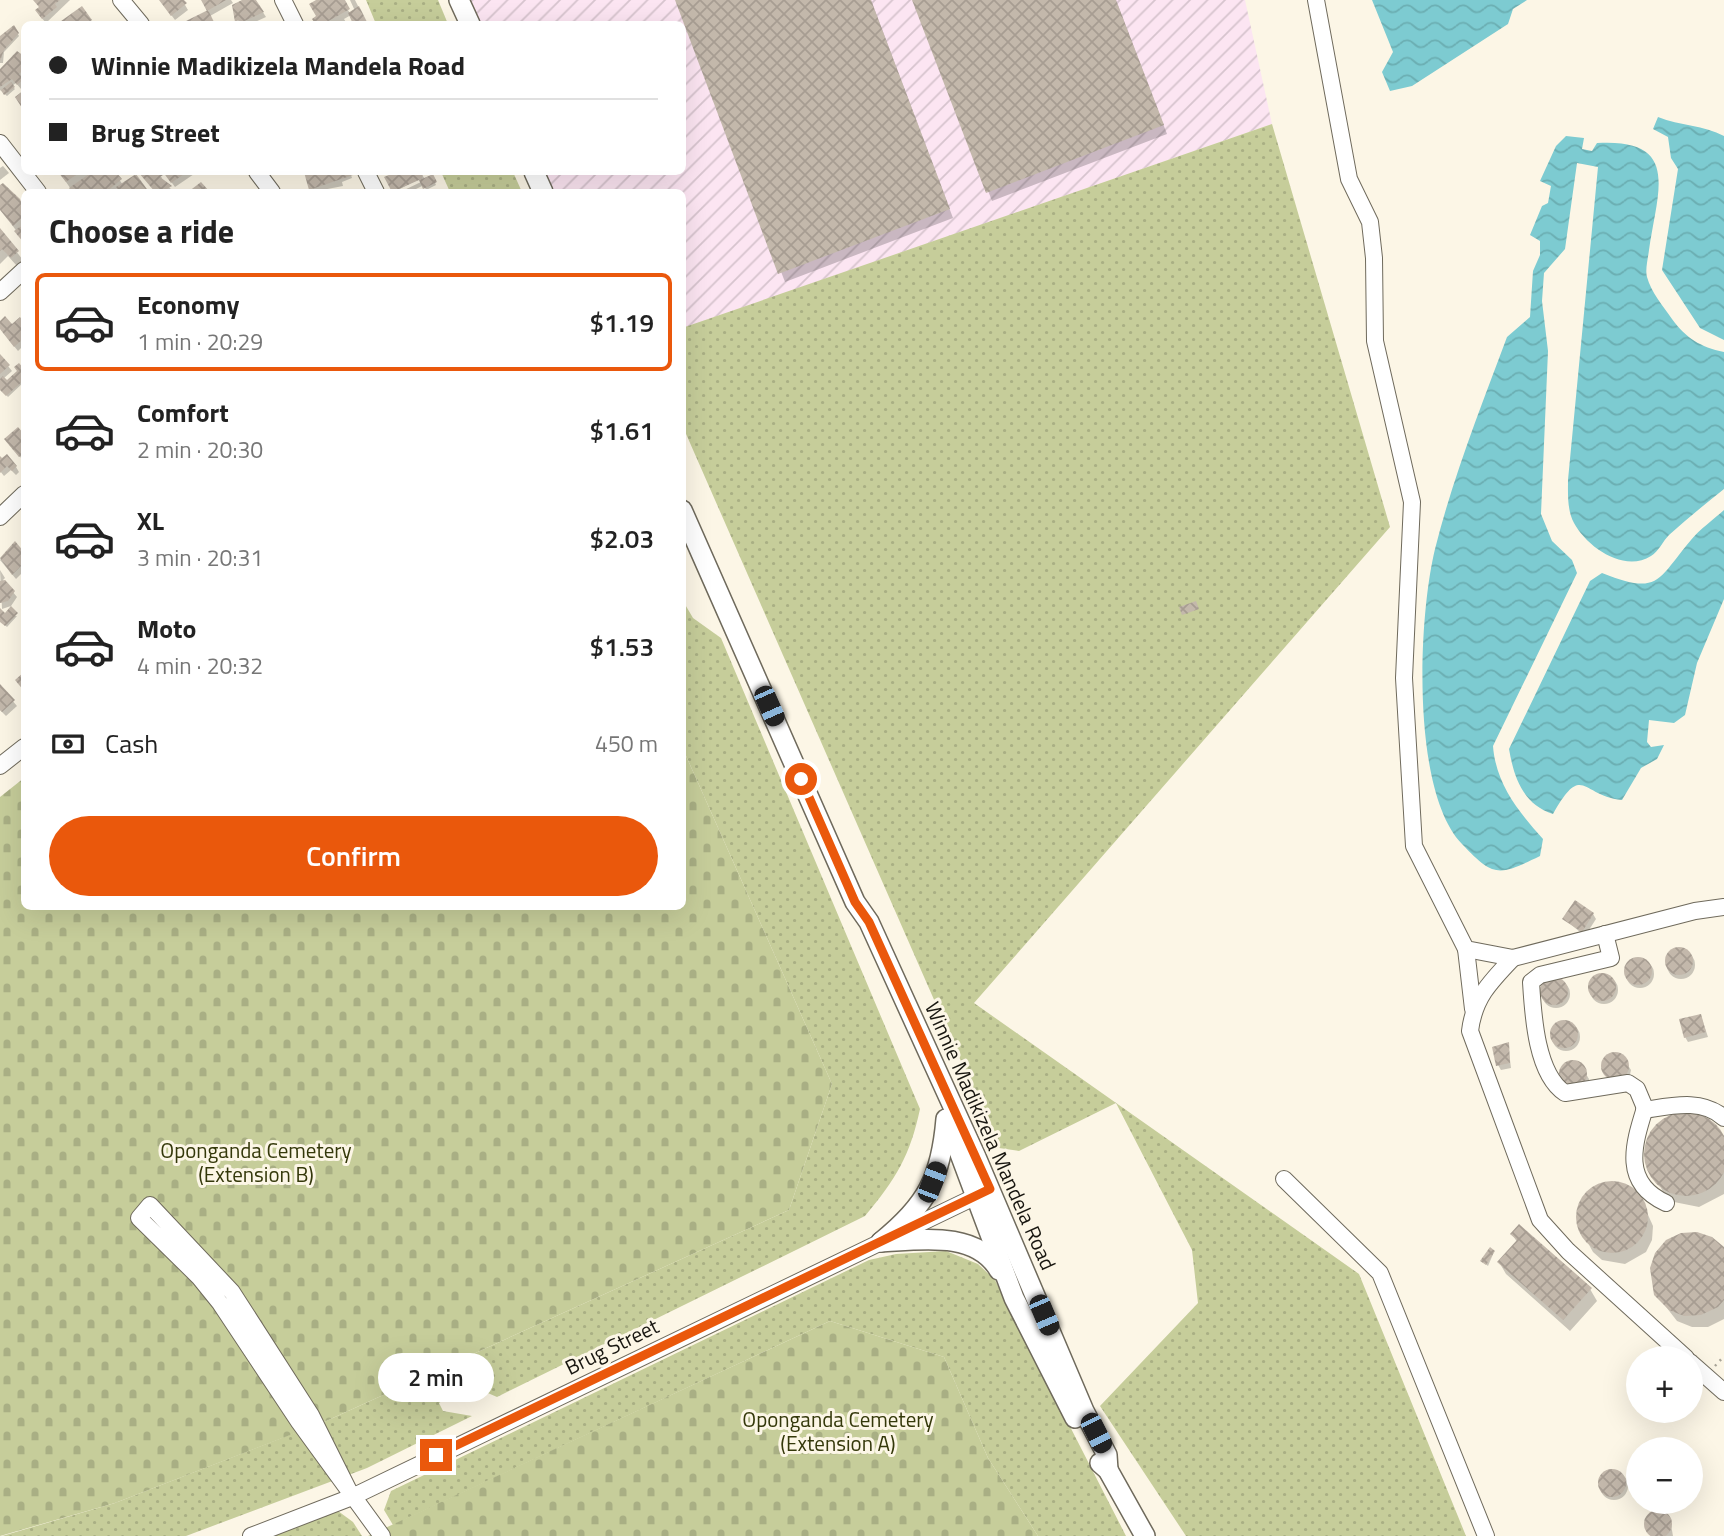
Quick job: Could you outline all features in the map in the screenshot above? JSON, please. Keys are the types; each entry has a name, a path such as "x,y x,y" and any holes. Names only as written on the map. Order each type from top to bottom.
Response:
{"main road":[{"path":"459,0 469,21"},
{"name":"Winnie Madikizela Mandela Road","path":"686,519 855,902 869,922 983,1193 1014,1298 1097,1460 1108,1470 1145,1536"},
{"name":"Winnie Madikizela Mandela Road","path":"855,902 860,927 946,1119 1107,1455 1108,1470"},
{"path":"881,1242 917,1211 943,1154 946,1119"},
{"path":"881,1242 952,1240 968,1246 994,1263 1014,1298"}],"street":[{"path":"121,0 138,21"},
{"path":"284,0 294,21"},
{"path":"1316,0 1349,179 1370,222 1374,258 1375,341 1412,502 1404,678 1413,846 1466,949 1473,1009 1470,1031 1541,1220 1568,1251 1673,1346"},
{"path":"0,143 21,170"},
{"path":"25,175 36,189"},
{"path":"0,292 21,273"},
{"path":"0,517 21,497"},
{"path":"0,766 21,749"},
{"path":"1466,949 1513,958 1695,911 1724,907"},
{"path":"1605,934 1611,958 1540,975 1531,982 1536,1034 1556,1087 1565,1093 1628,1083 1637,1089 1644,1110 1637,1132 1635,1171 1644,1191 1666,1203"},
{"path":"1473,1009 1483,989 1513,958"},
{"path":"1644,1110 1700,1105 1711,1108 1724,1118"},
{"path":"1284,1179 1380,1273 1486,1536"},
{"name":"Brug Street","path":"251,1536 352,1497 983,1193"},
{"path":"352,1497 311,1415 232,1292 149,1205 139,1218 199,1277 220,1303 352,1497 382,1536"},
{"path":"1703,1373 1724,1392"}],"shaded area":[{"path":"458,0 1245,0 1272,124 686,327 686,189 542,189 534,175 686,175 686,21 468,21"}],"green space":[{"path":"366,0 438,0 447,21 375,21"},
{"path":"1272,124 1390,527 974,1003 1359,1274 1466,1536 1186,1536 1100,1406 1198,1303 1192,1250 1116,1103 1019,1151 999,1148 686,434 686,327"},
{"path":"442,175 514,175 521,189 449,189"},
{"path":"686,606 693,618 721,638 920,1109 906,1154 885,1190 865,1216 497,1397 467,1384 439,1403 443,1411 472,1416 367,1468 186,1536 2,1536 115,1503 297,1432 318,1411 324,1422 789,1210 832,1084 686,756"},
{"name":"Oponganda Cemetery (Extension B)","path":"686,756 832,1084 789,1210 324,1422 317,1411 298,1432 115,1503 0,1536 0,797 21,780 21,910 686,910"},
{"path":"946,1251 978,1264 995,1280 1126,1536 1038,1536 988,1458 944,1357 830,1321 393,1525 384,1510 391,1491 869,1260 896,1254"},
{"name":"Oponganda Cemetery (Extension A)","path":"830,1321 944,1357 988,1458 1038,1536 368,1536"},
{"path":"338,1511 353,1522 362,1536 274,1536"}],"water":[{"path":"1372,0 1527,0 1513,9 1508,24 1412,86 1390,91 1382,72 1393,52"},
{"path":"1658,117 1724,136 1724,340 1700,328 1662,270 1678,169 1671,158 1668,137 1653,129"},
{"path":"1566,136 1584,138 1582,149 1592,151 1597,143 1624,144 1642,149 1653,159 1658,173 1658,189 1647,277 1658,299 1683,331 1694,341 1724,352 1724,489 1669,535 1654,554 1640,560 1629,561 1607,555 1588,541 1574,523 1568,502 1568,480 1598,167 1577,163 1565,249 1544,273 1542,301 1548,351 1541,514 1552,541 1572,560 1577,573 1493,746 1504,785 1517,807 1543,839 1540,856 1506,870 1498,870 1482,863 1462,844 1446,819 1434,785 1423,703 1425,617 1435,549 1468,442 1507,337 1530,317 1533,271 1540,255 1540,241 1530,235 1542,206 1548,203 1551,186 1540,181 1556,146"},
{"path":"1724,510 1724,599 1697,663 1685,715 1674,723 1649,720 1647,742 1651,747 1664,745 1657,759 1641,768 1622,800 1577,785 1563,798 1553,814 1543,810 1527,797 1522,789 1509,749 1590,581 1602,573 1636,583 1656,580 1695,536"}],"building":[{"path":"33,0 60,0 55,4 57,7 42,19 35,10 39,7"},
{"path":"159,0 184,0 187,3 171,16"},
{"path":"201,0 226,0 207,11"},
{"path":"242,0 256,0 264,12 244,21 235,21 232,5"},
{"path":"316,0 345,0 350,9 328,21 313,21 316,16 309,4"},
{"path":"675,0 871,0 950,209 778,274 686,29 686,21 683,21"},
{"path":"912,0 1116,0 1164,125 986,193"},
{"path":"82,6 92,20 90,21 61,21"},
{"path":"359,6 366,21 352,21 348,13"},
{"path":"208,10 214,21 186,21"},
{"path":"14,25 19,33 4,50 0,61 0,36"},
{"path":"17,51 21,54 21,82 17,85 12,79 0,87 0,69"},
{"path":"11,82 15,87 4,95 1,90"},
{"path":"21,92 21,106 15,97"},
{"path":"60,175 76,175 66,182"},
{"path":"88,175 119,175 122,179 110,189 69,188"},
{"path":"137,175 147,189 118,189 116,187"},
{"path":"141,175 163,175 160,177 172,186 167,189 152,189"},
{"path":"165,175 183,175 171,183"},
{"path":"305,175 353,175 312,189 309,189"},
{"path":"423,175 422,179 434,175 437,182 423,189 419,180 399,189 390,189 384,177"},
{"path":"201,182 207,189 192,189"},
{"path":"3,183 21,202 21,219 13,226 0,210 0,185"},
{"path":"21,226 21,239 14,231"},
{"path":"0,228 19,251 11,258 2,249 0,251"},
{"path":"5,316 12,324 21,318 21,341 14,347 0,329 0,321"},
{"path":"0,354 10,365 0,374"},
{"path":"19,363 21,365 21,383 6,396 0,390 0,379 3,376 7,380 17,371 14,367"},
{"path":"18,427 21,430 21,455 19,457 4,439"},
{"path":"7,454 17,466 12,471 7,466 0,473 0,456 2,458"},
{"path":"15,541 21,548 21,566 12,575 0,558"},
{"path":"5,580 15,591 8,601 0,603 0,581"},
{"path":"1196,601 1199,609 1182,615 1179,607"},
{"path":"11,606 18,613 5,626 0,622 0,608 5,613"},
{"path":"21,675 21,687 15,680"},
{"path":"0,684 15,700 2,712 0,710"},
{"path":"1575,900 1594,913 1582,932 1562,919"},
{"path":"1679,947 1689,951 1693,961 1689,971 1679,975 1669,971 1665,961 1669,951"},
{"path":"1638,957 1648,961 1652,971 1648,981 1638,985 1628,981 1624,971 1628,961"},
{"path":"1602,973 1612,977 1616,987 1612,997 1602,1001 1592,997 1588,987 1592,977"},
{"path":"1554,977 1564,981 1568,991 1564,1001 1554,1005 1544,1001 1540,991 1544,981"},
{"path":"1701,1014 1706,1032 1684,1038 1679,1019"},
{"path":"1564,1020 1574,1024 1578,1034 1574,1044 1564,1048 1554,1044 1550,1034 1554,1024"},
{"path":"1509,1042 1510,1063 1496,1066 1492,1047"},
{"path":"1615,1052 1625,1056 1629,1066 1625,1076 1615,1080 1605,1076 1601,1066 1605,1056"},
{"path":"1573,1060 1583,1064 1587,1074 1583,1084 1573,1088 1563,1084 1559,1074 1563,1064"},
{"path":"1678,1113 1694,1113 1709,1119 1724,1138 1725,1167 1721,1177 1709,1189 1694,1195 1678,1195 1663,1189 1651,1177 1645,1162 1645,1146 1651,1131 1663,1119"},
{"path":"1612,1181 1632,1187 1642,1197 1648,1217 1642,1237 1632,1247 1612,1253 1592,1247 1582,1237 1576,1217 1582,1197 1592,1187"},
{"path":"1519,1224 1592,1288 1563,1320 1497,1262 1517,1240 1510,1234"},
{"path":"1697,1232 1712,1237 1724,1247 1724,1300 1718,1307 1701,1315 1684,1316 1669,1310 1654,1295 1650,1268 1655,1253 1666,1240 1681,1233"},
{"path":"1490,1247 1495,1251 1486,1265 1480,1261"},
{"path":"1607,1470 1617,1470 1625,1478 1625,1488 1617,1496 1607,1496 1599,1488 1599,1478"},
{"path":"1648,1514 1668,1514 1672,1524 1668,1534 1653,1537 1648,1534 1644,1524"}],"route":[{"path":"436,1455 990,1189 869,922 855,902 801,779"}]}
